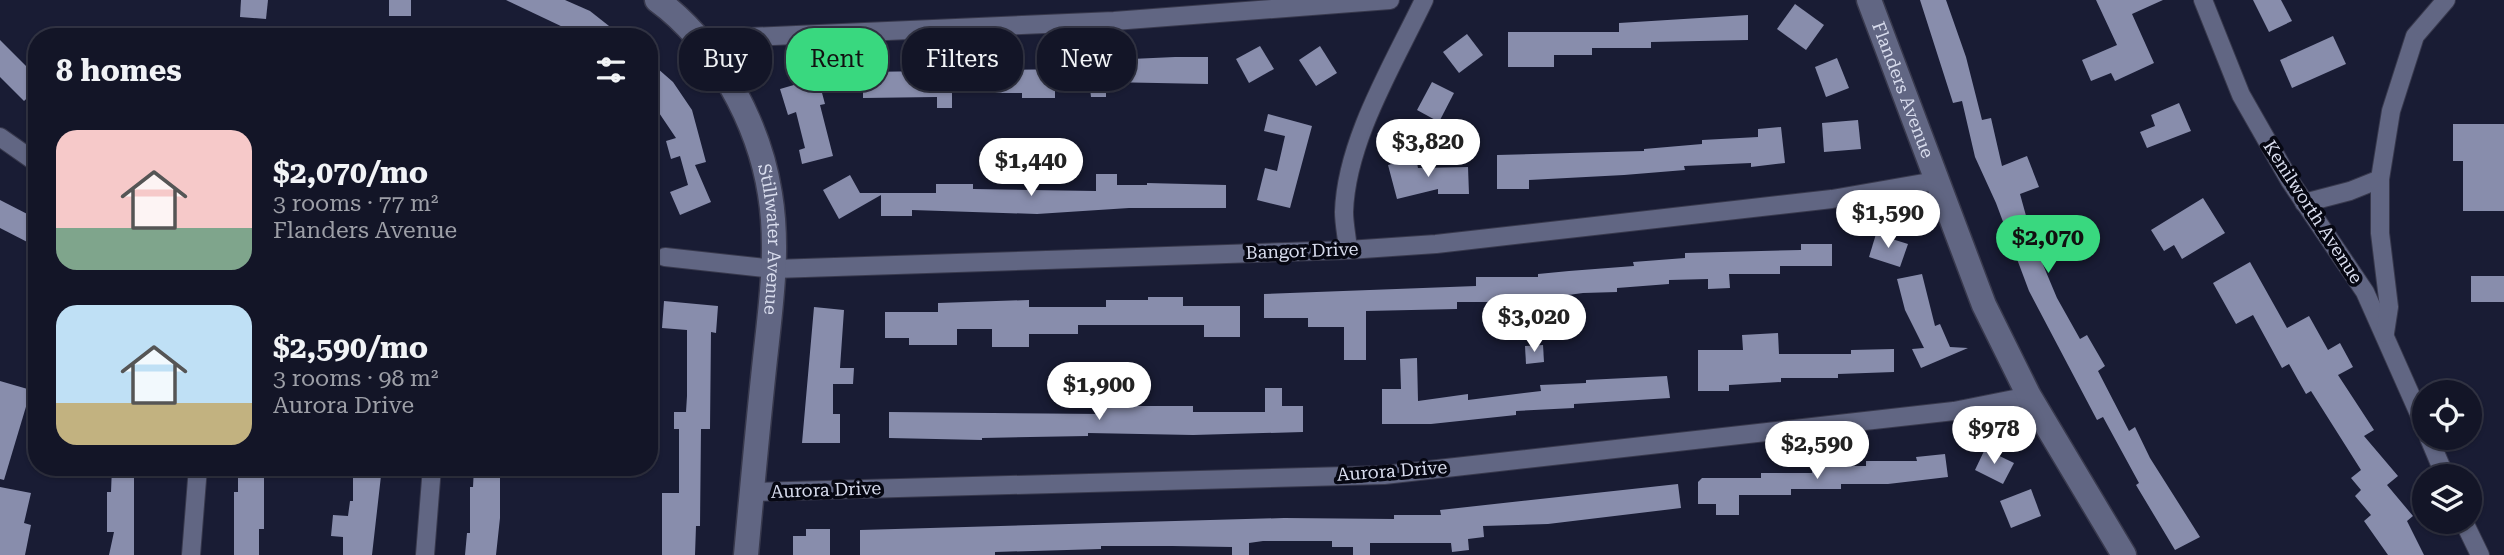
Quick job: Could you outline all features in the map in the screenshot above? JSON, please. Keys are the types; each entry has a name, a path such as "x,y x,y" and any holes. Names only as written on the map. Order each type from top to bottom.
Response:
{"street":[{"name":"Stillwater Avenue","path":"657,0 686,28"},
{"path":"772,36 1114,21 1390,0"},
{"path":"1348,250 1344,211 1352,163 1363,130 1424,0"},
{"name":"Flanders Avenue","path":"1869,0 1935,181 1984,305 2029,396 2124,555"},
{"name":"Kenilworth Avenue","path":"2203,0 2241,95 2304,203 2365,292 2412,397"},
{"path":"2385,333 2389,307 2380,233 2380,179 2391,111 2414,36 2446,0"},
{"name":"Stillwater Avenue","path":"731,91 744,113 761,156 771,195 774,269 746,555"},
{"path":"0,137 28,157"},
{"path":"2304,203 2350,191 2380,179"},
{"name":"Bangor Drive","path":"665,257 774,269 1348,250 1436,244 1832,199 1935,181"},
{"name":"Aurora Drive","path":"752,492 1384,475 1954,411 2029,396"},
{"path":"191,555 197,476"},
{"path":"425,555 431,476"},
{"path":"2470,534 2480,555"}],"building":[{"path":"241,0 268,0 266,19 240,17"},
{"path":"389,0 411,0 411,16 389,16"},
{"path":"506,0 565,0 590,11 612,28 565,28"},
{"path":"1920,0 1946,0 1966,57 1982,120 1991,118 2002,166 2027,156 2039,187 2020,194 2033,241 2057,298 2080,339 2087,335 2105,366 2098,371 2129,431 2135,427 2150,458 2200,537 2175,550 2136,485 2139,483 2103,417 2097,420 2029,291 1996,203 1975,157 1962,101 1953,103"},
{"path":"2096,0 2163,0 2132,14 2154,63 2115,81 2111,73 2091,81 2082,60 2117,45"},
{"path":"2253,0 2281,0 2292,21 2269,32"},
{"path":"1795,4 1824,25 1806,50 1777,29"},
{"path":"1748,15 1748,40 1651,42 1651,48 1592,48 1592,55 1554,55 1554,67 1508,67 1508,32 1619,32 1619,23"},
{"path":"1467,34 1483,55 1459,73 1443,52"},
{"path":"2333,36 2346,64 2292,88 2280,60"},
{"path":"0,40 28,68 28,97 24,101 0,77"},
{"path":"1260,46 1274,69 1249,83 1236,59"},
{"path":"1320,46 1337,73 1316,86 1299,60"},
{"path":"1208,57 1208,84 1136,83 1136,59"},
{"path":"1837,58 1849,88 1826,97 1815,67"},
{"path":"658,69 673,82 692,110 706,162 695,165 711,202 680,215 670,192 688,185 680,156 671,159 666,141 676,138 658,111"},
{"path":"1023,70 1037,70 1037,91 1055,91 1055,98 1022,98 1022,93 952,93 952,108 937,108 937,97 863,98 863,91 888,91 888,72 902,71 902,91 1023,91"},
{"path":"1432,82 1454,93 1439,122 1417,110"},
{"path":"780,89 822,91 825,104 820,105 833,156 802,164 799,150 805,148 796,112 788,115"},
{"path":"1090,91 1106,91 1106,97 1091,97"},
{"path":"2179,103 2191,131 2147,148 2140,132 2155,126 2151,115"},
{"path":"1268,114 1312,126 1290,208 1257,200 1265,168 1277,171 1285,136 1264,131"},
{"path":"1858,120 1861,149 1824,152 1822,123"},
{"path":"2453,124 2504,124 2504,211 2463,211 2463,161 2453,161"},
{"path":"1781,127 1785,163 1751,167 1751,163 1684,166 1685,170 1529,180 1529,189 1497,189 1497,155 1644,151 1702,144 1702,140 1758,137 1758,129"},
{"path":"1416,158 1418,168 1468,167 1469,194 1438,194 1438,189 1397,199 1388,165"},
{"path":"1096,174 1117,174 1117,185 1226,185 1226,208 1129,208 1037,214 912,210 912,216 881,216 881,195 839,219 823,190 850,175 860,193 936,193 936,184 973,184 973,189 1096,191"},
{"path":"2203,198 2225,233 2182,259 2174,245 2164,251 2151,230"},
{"path":"0,200 28,214 28,242 0,228"},
{"path":"1876,234 1908,244 1900,267 1869,257"},
{"path":"1801,244 1832,244 1832,266 1780,266 1780,274 1729,274 1730,288 1708,289 1708,279 1669,280 1669,284 1617,288 1617,292 1583,293 1517,302 1457,302 1457,309 1366,311 1366,360 1344,360 1344,327 1308,327 1308,318 1264,318 1264,294 1476,286 1476,277 1538,277 1538,274 1634,266 1633,262 1685,258 1685,253 1801,250"},
{"path":"2250,262 2287,328 2309,316 2328,350 2340,343 2353,367 2338,375 2374,430 2364,436 2398,476 2387,485 2412,515 2407,521 2424,555 2388,555 2364,521 2371,515 2355,496 2361,490 2351,478 2361,470 2311,391 2306,394 2289,364 2282,368 2253,315 2236,324 2213,283"},
{"path":"1922,274 1935,326 1940,324 1950,347 1968,348 1921,368 1912,349 1924,348 1905,310 1897,279"},
{"path":"2471,276 2504,276 2504,302 2471,302"},
{"path":"1148,297 1183,297 1183,306 1240,306 1240,337 1204,337 1204,325 1078,325 1078,334 1029,334 1029,347 992,347 992,329 957,329 957,345 909,345 909,338 885,338 885,312 938,312 938,303 1029,300 1029,307 1106,307 1106,300 1148,300"},
{"path":"664,301 718,306 716,333 711,332 710,429 701,429 700,526 696,526 695,555 662,555 662,493 679,493 679,429 674,429 674,412 686,412 687,396 687,330 662,328"},
{"path":"814,307 844,310 840,368 854,368 853,384 833,384 833,414 840,414 840,443 802,443"},
{"path":"1778,333 1779,354 1851,354 1851,350 1894,349 1894,372 1838,374 1838,378 1781,378 1781,382 1729,385 1729,391 1698,391 1698,350 1743,350 1742,335"},
{"path":"1543,345 1544,362 1526,364 1525,346"},
{"path":"1417,358 1418,401 1468,394 1468,400 1541,391 1540,385 1586,383 1586,380 1667,376 1670,398 1574,404 1574,408 1516,411 1516,415 1431,424 1382,424 1382,389 1401,389 1400,359"},
{"path":"0,381 28,389 28,400 4,480 0,479"},
{"path":"1265,388 1282,388 1282,406 1303,406 1303,432 1193,435 1088,433 1088,436 982,440 889,438 889,412 1104,414 1104,406 1193,406 1193,412 1265,412"},
{"path":"1985,449 2014,463 2003,484 1975,470"},
{"path":"1945,454 1948,477 1888,484 1841,484 1841,489 1791,489 1791,495 1739,495 1739,515 1716,515 1716,504 1698,504 1698,482 1702,478 1761,478 1761,473 1812,473 1812,466 1866,466 1866,461 1917,461 1916,457"},
{"path":"112,476 134,476 134,555 109,555 114,532 107,532 107,492 111,492"},
{"path":"238,476 264,476 264,529 259,529 259,555 234,555 234,492 238,492"},
{"path":"353,476 381,476 372,555 343,555 343,537 331,536 333,515 348,516 350,501 353,501"},
{"path":"474,476 500,476 500,518 496,555 465,555 467,533 470,533 470,487 473,487"},
{"path":"1678,484 1681,508 1548,524 1483,526 1484,537 1468,539 1469,550 1452,552 1451,543 1370,543 1370,555 1353,555 1353,547 1332,547 1332,541 1263,541 1249,543 1249,555 1232,555 1232,547 1101,546 1101,549 995,552 995,555 860,555 860,530 1284,518 1394,519 1394,515 1441,515 1440,510"},
{"path":"0,487 31,493 24,523 31,525 25,555 0,555"},
{"path":"2031,489 2041,516 2011,528 2000,501"},
{"path":"806,529 830,529 830,555 793,555 793,536 806,536"}]}
